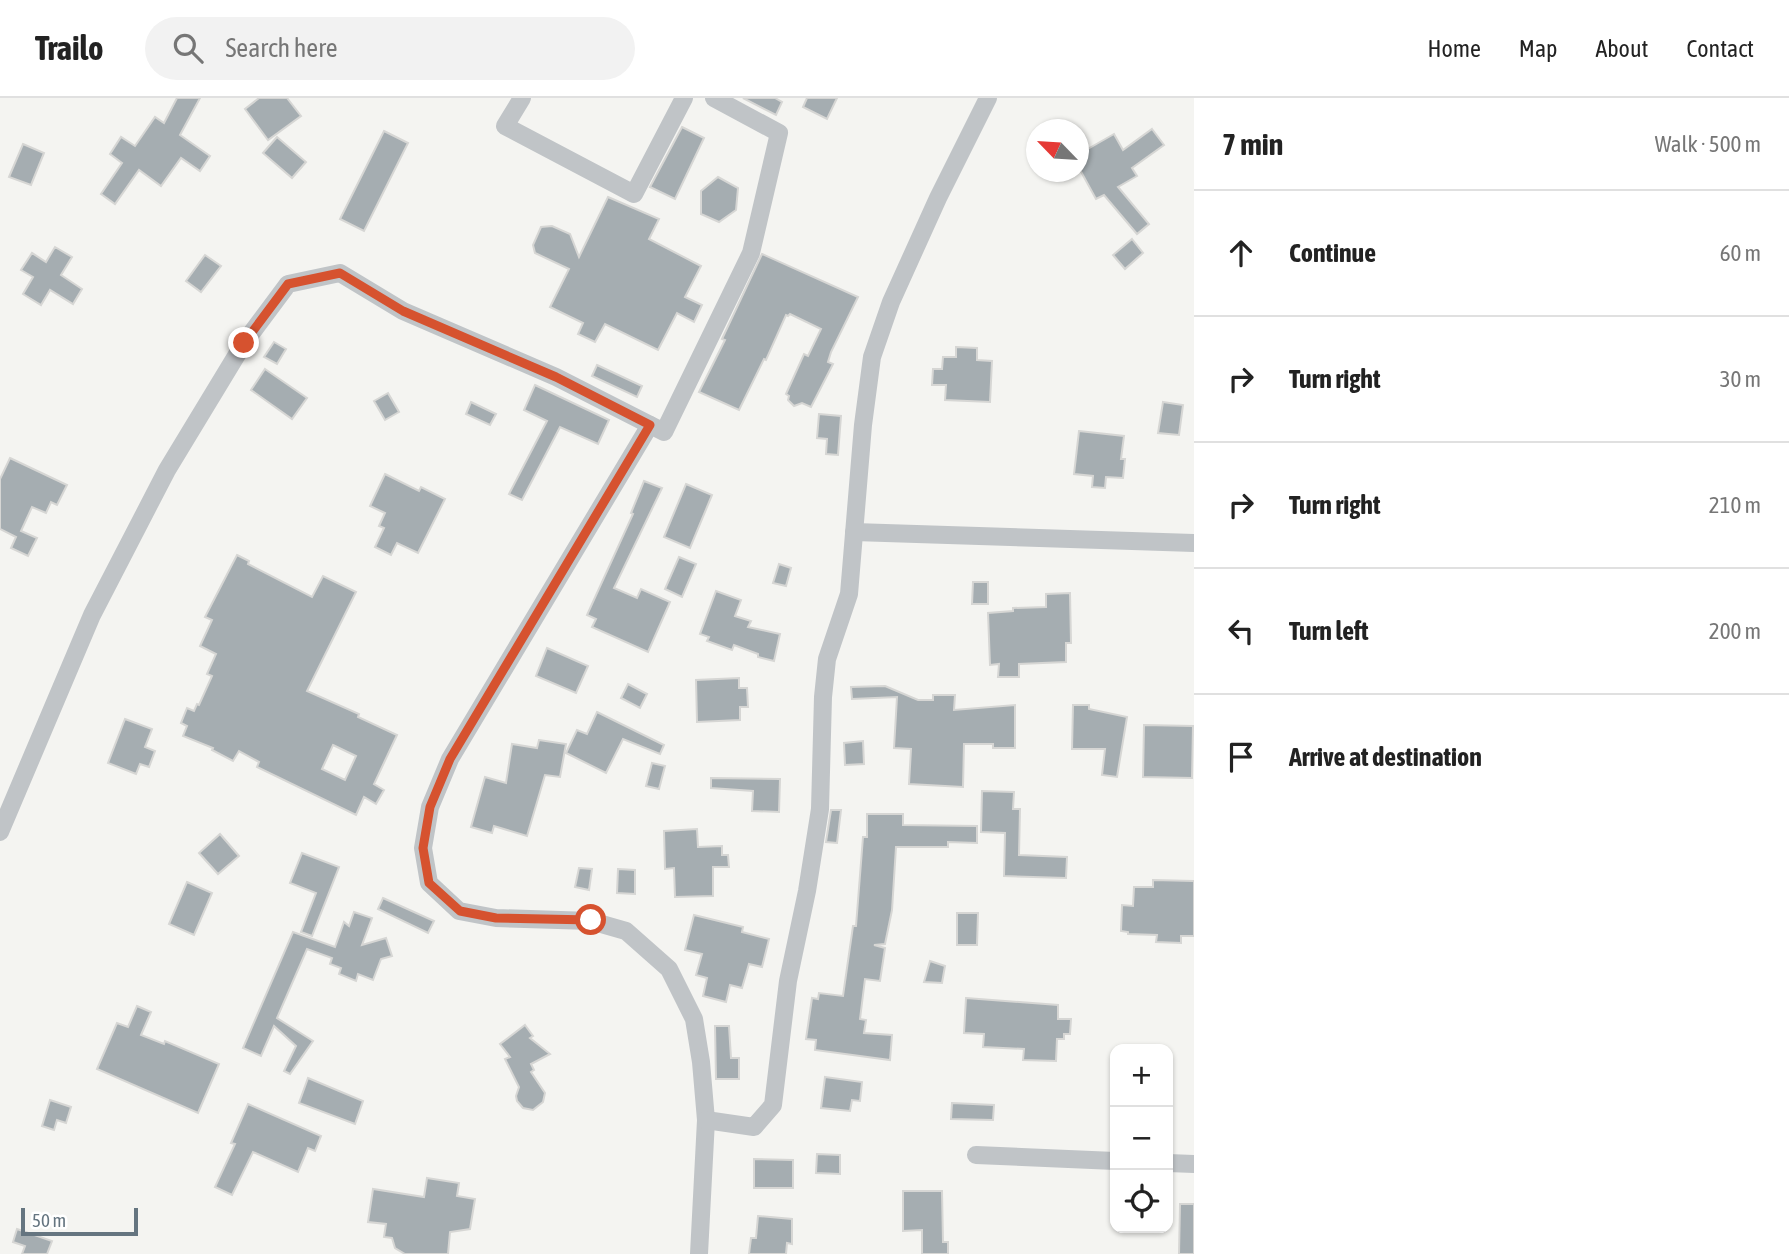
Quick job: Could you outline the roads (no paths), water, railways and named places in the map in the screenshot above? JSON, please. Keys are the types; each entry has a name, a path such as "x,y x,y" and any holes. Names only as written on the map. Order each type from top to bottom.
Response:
{"street":[{"path":"522,98 505,126 634,194 684,98"},
{"path":"0,832 92,615 167,470 244,343 288,284 340,273 403,311 556,377 664,432 751,253 779,133 714,98"},
{"path":"706,1120 754,1127 773,1105 788,981 807,891 820,809 823,697 827,659 849,594 863,425 872,357 891,302 938,198 988,98"},
{"path":"650,425 450,759 430,807 423,848 429,883 460,911 496,918 591,920 626,931 669,969 694,1018 706,1120 699,1254"},
{"path":"854,532 1194,542"},
{"path":"976,1155 1110,1161"},
{"path":"1173,1163 1194,1164"}]}
